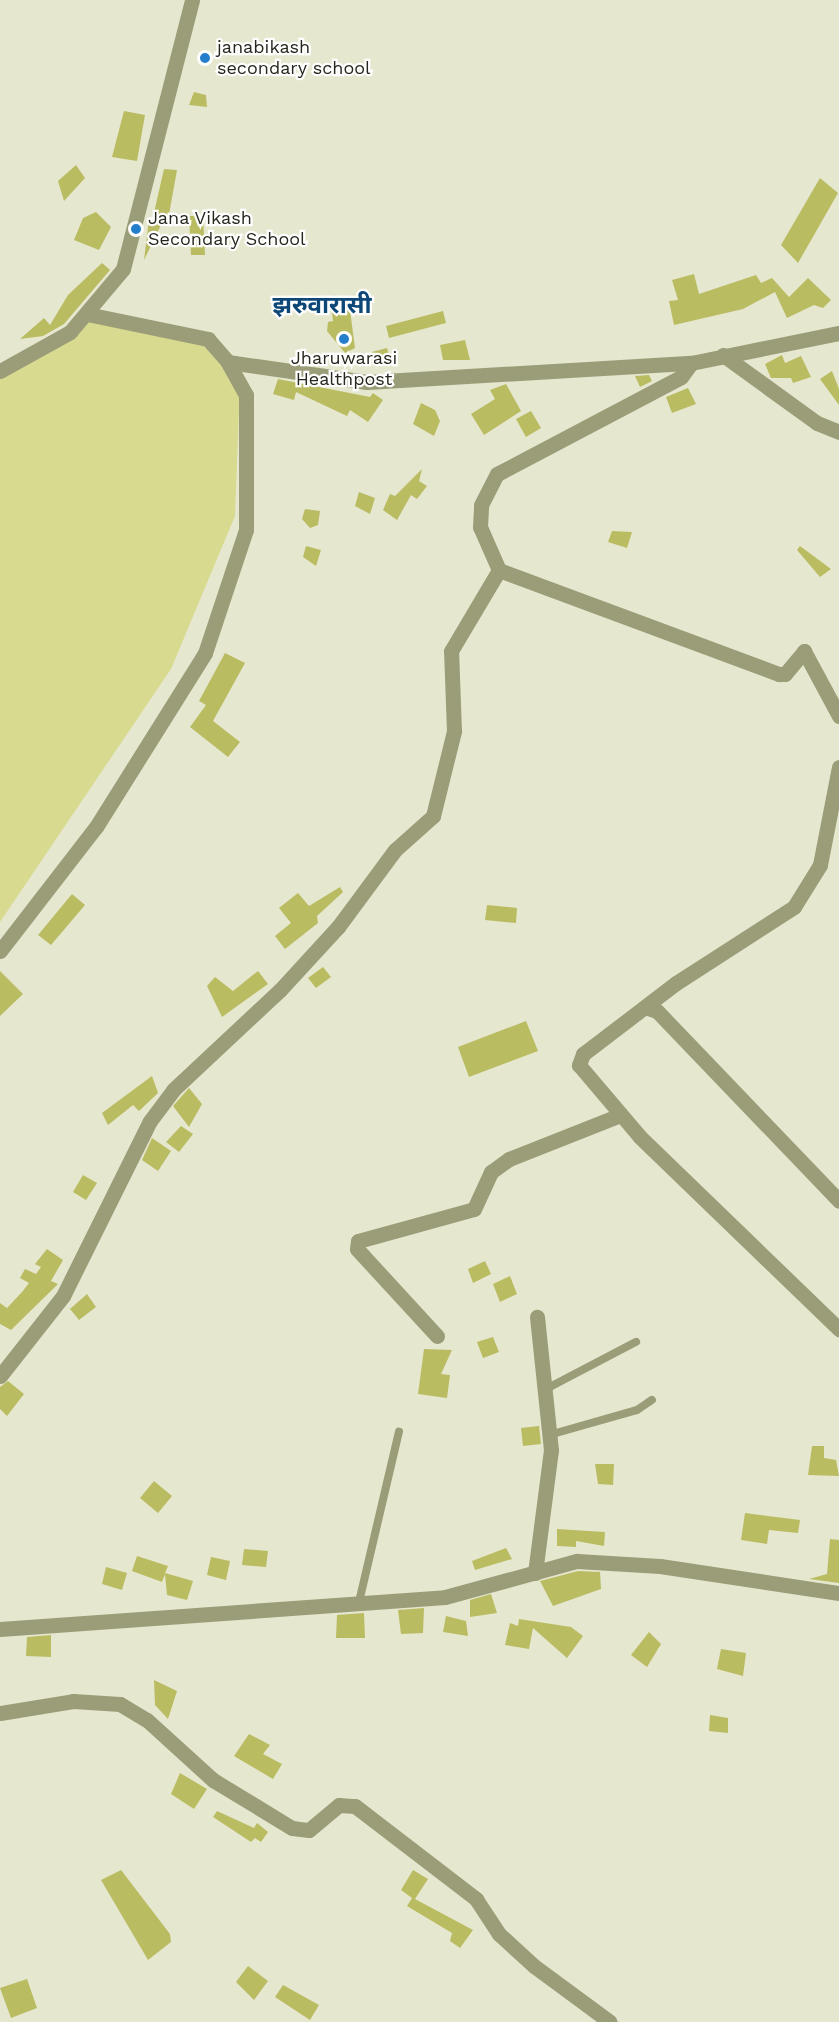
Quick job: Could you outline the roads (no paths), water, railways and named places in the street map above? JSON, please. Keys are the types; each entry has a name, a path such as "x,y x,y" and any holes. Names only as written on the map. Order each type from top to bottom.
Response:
{"street":[{"path":"0,372 70,332 123,269 136,230 192,0"},
{"path":"0,951 96,827 205,653 246,530 246,395 228,362 208,339 87,314"},
{"path":"228,362 367,382 691,363 839,333"},
{"path":"723,355 817,423 839,432"},
{"path":"691,363 681,377 498,474 481,505 480,527 499,570 779,674 785,674 804,651 839,716"},
{"path":"0,1376 63,1296 150,1121 173,1090 280,990 338,927 396,850 434,816 454,731 451,651 499,570"},
{"path":"839,767 820,865 794,907 712,956 648,1008 583,1054 579,1065 620,1115 839,1329"},
{"path":"648,1008 657,1011 839,1201"},
{"path":"436,1336 357,1249 358,1241 474,1209 491,1172 509,1159 620,1115"},
{"path":"535,1572 549,1436 537,1317"},
{"path":"0,1629 445,1597 577,1561 660,1566 839,1593"},
{"path":"0,1713 53,1702 120,1704 147,1720 213,1780 292,1828 309,1830 339,1805 355,1806 476,1899 499,1934 534,1966 610,2022"}],"lane":[{"path":"543,1390 636,1342"},
{"path":"549,1436 637,1410 652,1400"},
{"path":"359,1602 399,1432"}],"place":[{"name":"janabikash secondary school","path":"205,58"},
{"name":"Jana Vikash Secondary School","path":"136,229"},
{"name":"Jharuwarasi Healthpost","path":"344,339"}],"district":[{"name":"झरुवारासी","path":"322,306"}]}
